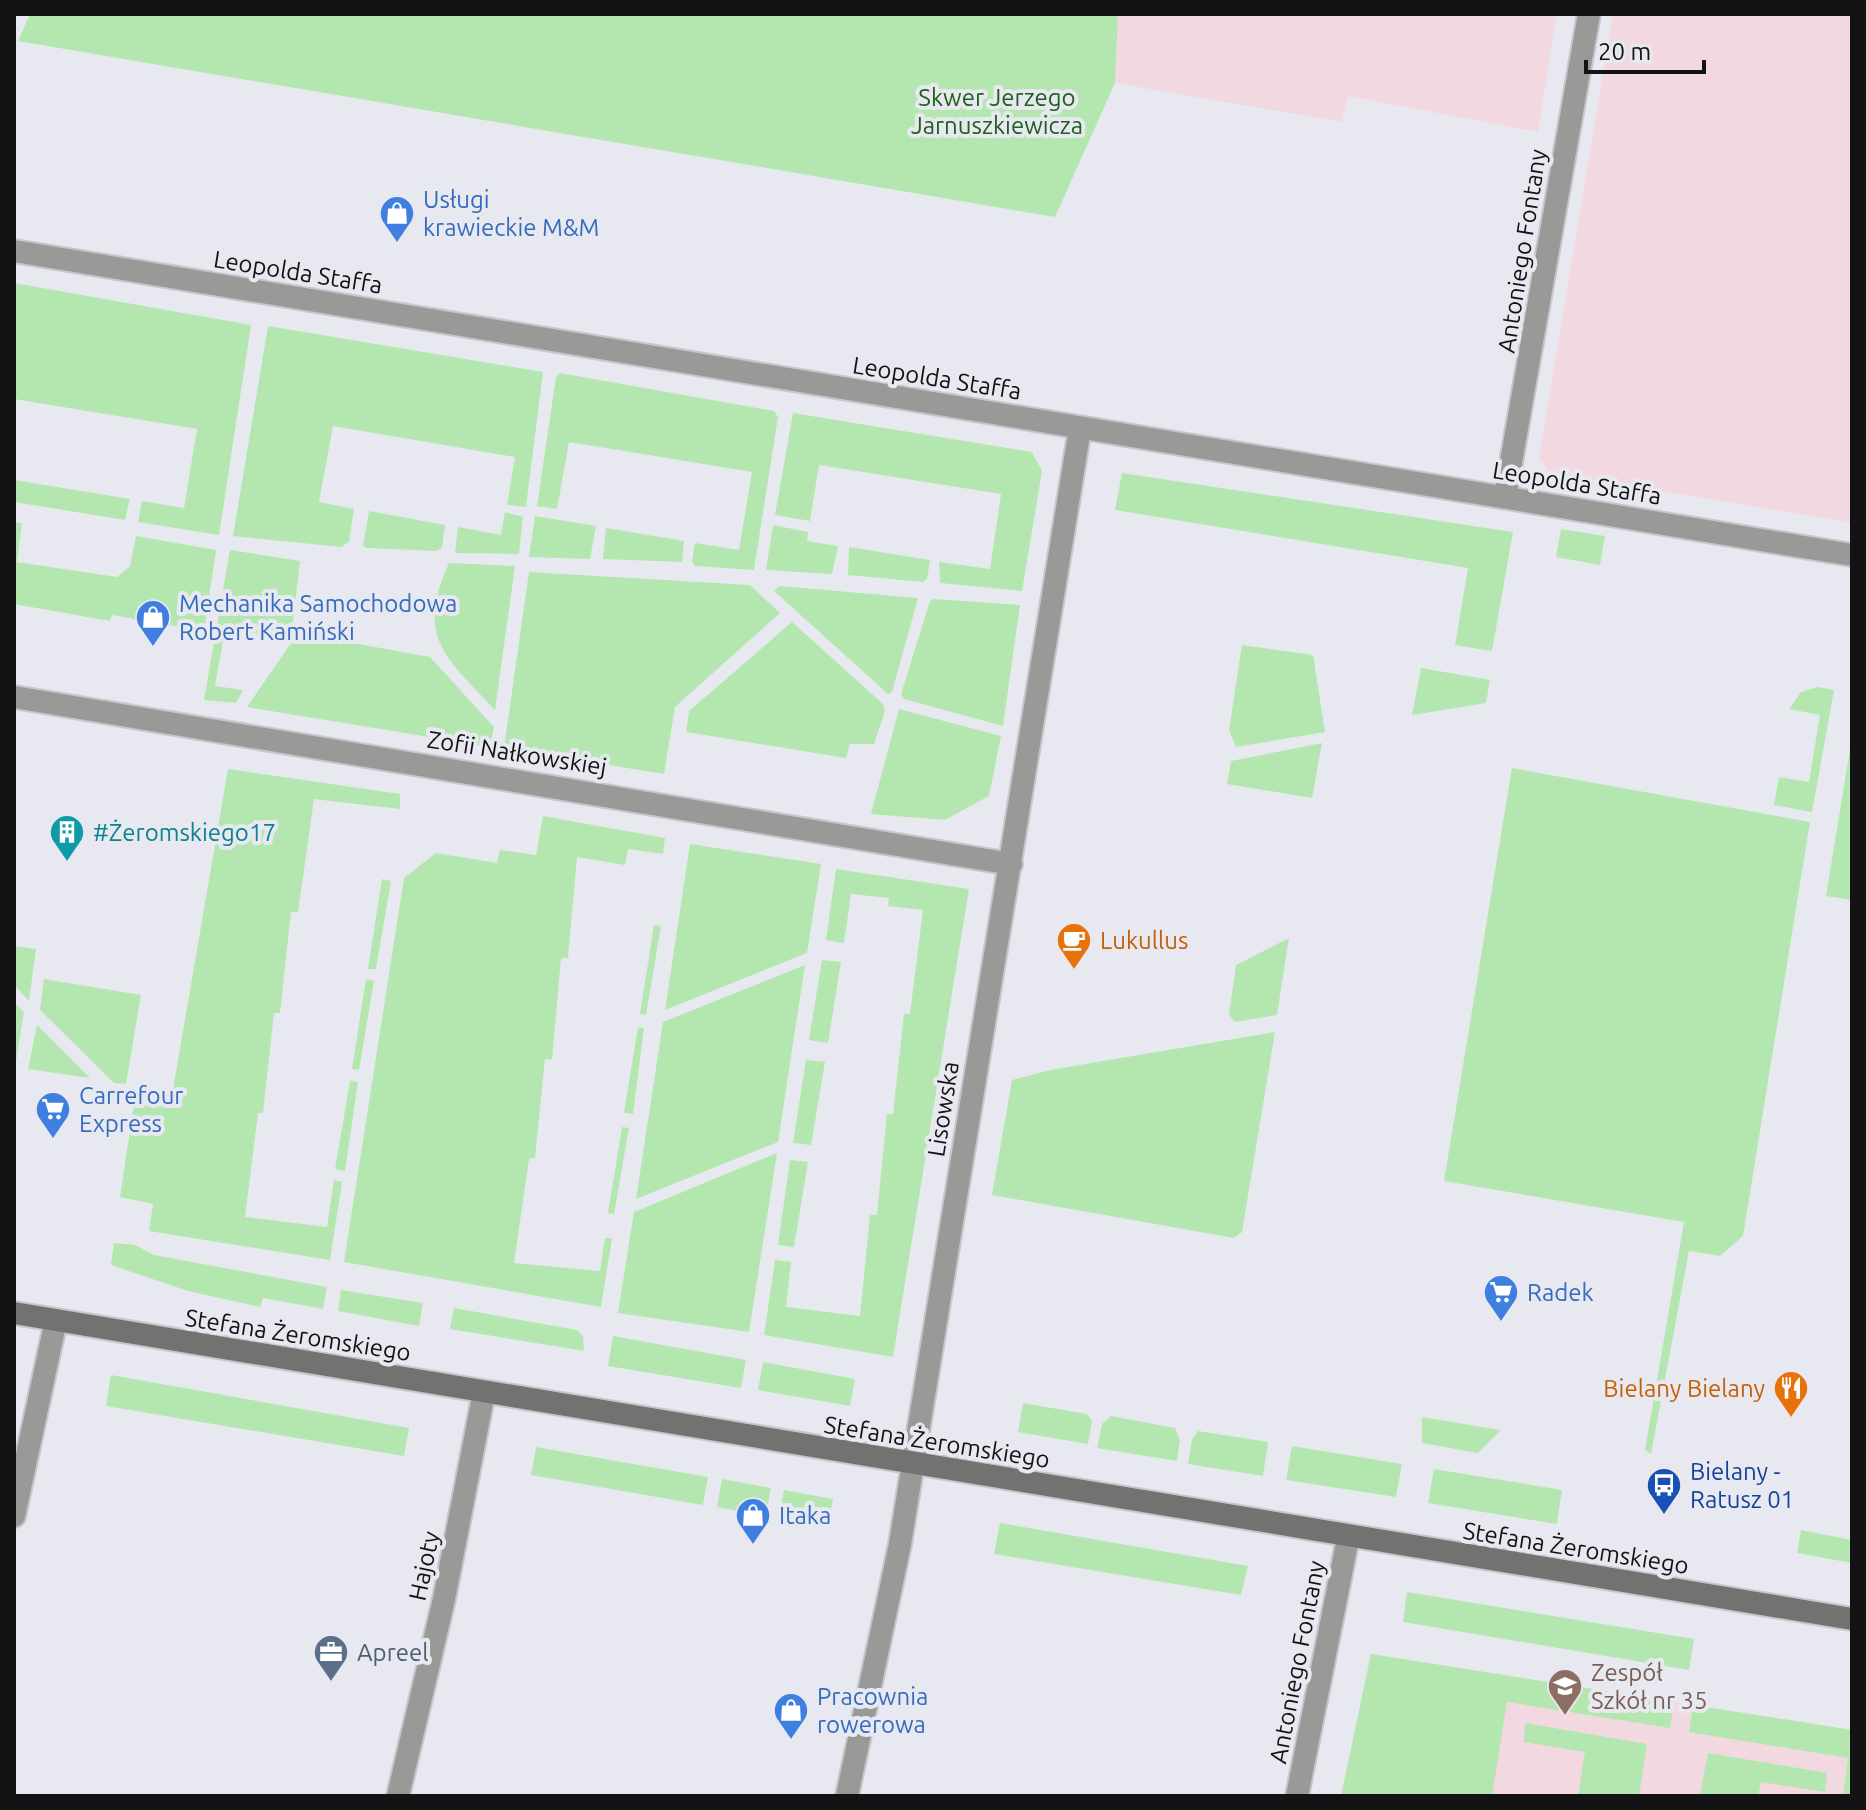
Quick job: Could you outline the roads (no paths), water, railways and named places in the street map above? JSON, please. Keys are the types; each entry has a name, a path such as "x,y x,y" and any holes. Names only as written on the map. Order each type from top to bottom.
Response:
{"main road":[{"name":"Stefana Żeromskiego","path":"14,1313 1348,1538 1852,1619"}],"street":[{"name":"Antoniego Fontany","path":"1505,497 1589,14"},
{"name":"Leopolda Staffa","path":"14,251 1852,555"},
{"name":"Lisowska","path":"847,1796 900,1544 1080,428"},
{"name":"Zofii Nałkowskiej","path":"21,698 1011,864"},
{"path":"14,1516 56,1320"},
{"name":"Hajoty","path":"398,1796 444,1599 484,1392"},
{"name":"Antoniego Fontany","path":"1297,1796 1348,1538"}],"place":[{"name":"Usługi krawieckie M&M","path":"397,244"},
{"name":"Mechanika Samochodowa Robert Kamiński","path":"153,648"},
{"name":"#Żeromskiego17","path":"67,863"},
{"name":"Lukullus","path":"1074,971"},
{"name":"Carrefour Express","path":"53,1140"},
{"name":"Radek","path":"1501,1323"},
{"name":"Bielany Bielany","path":"1791,1419"},
{"name":"Bielany - Ratusz 01","path":"1664,1516"},
{"name":"Itaka","path":"753,1546"},
{"name":"Apreel","path":"331,1683"},
{"name":"Zespół Szkół nr 35","path":"1565,1717"},
{"name":"Pracownia rowerowa","path":"791,1741"}],"park label":[{"name":"Skwer Jerzego Jarnuszkiewicza","path":"997,111"}]}
